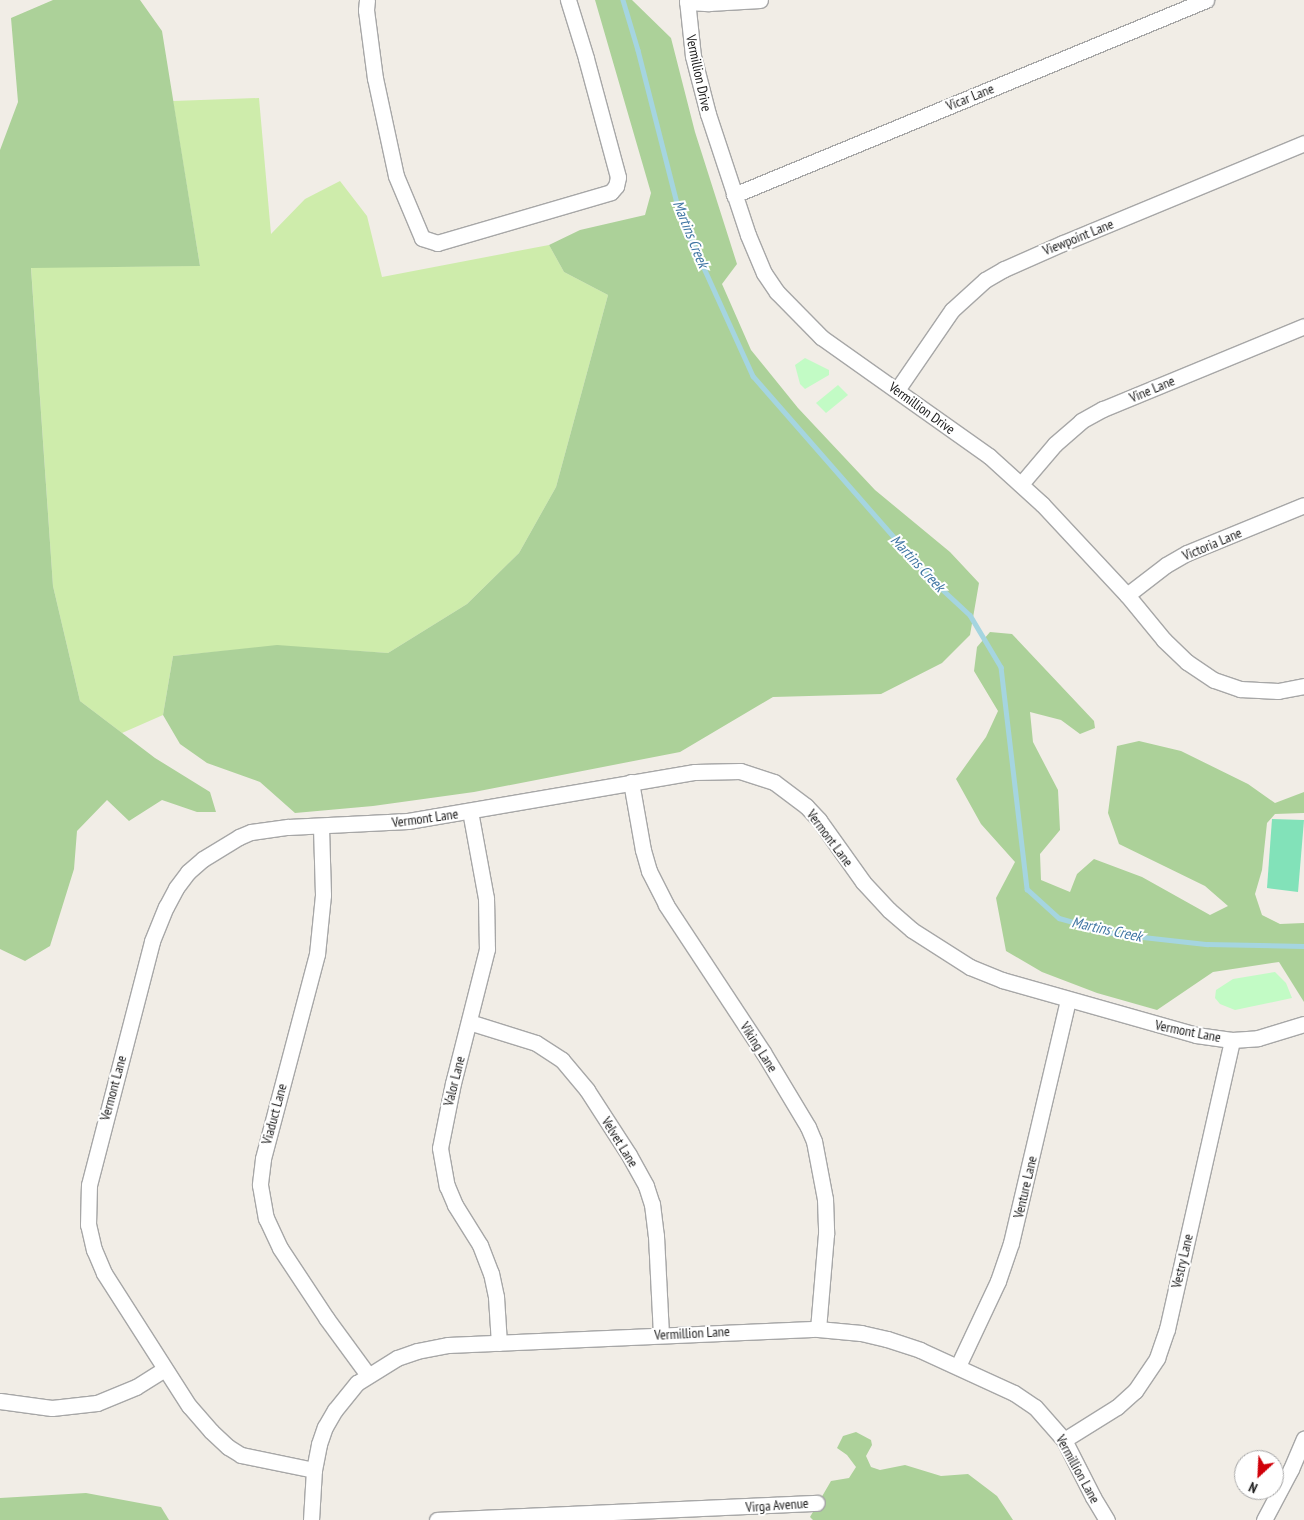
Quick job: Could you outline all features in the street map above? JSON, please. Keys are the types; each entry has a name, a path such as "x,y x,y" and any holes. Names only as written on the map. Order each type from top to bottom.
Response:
{"street":[{"path":"368,0 366,10 375,78 396,176 422,238 437,243 611,192 616,186 618,177 586,58 568,0"},
{"path":"687,1 709,3 760,0"},
{"name":"Vicar Lane","path":"734,195 1206,0"},
{"name":"Vermillion Drive","path":"687,1 696,72 751,243 764,273 776,292 821,337 989,456 1021,484 1061,522 1127,594 1173,650 1187,662 1214,680 1240,689 1267,692 1304,686"},
{"name":"Viewpoint Lane","path":"897,390 952,310 991,276 1063,243 1304,143"},
{"name":"Vine Lane","path":"1021,484 1055,444 1081,421 1104,409 1304,326"},
{"name":"Victoria Lane","path":"1127,594 1166,565 1187,553 1304,505"},
{"name":"Vermont Lane","path":"314,1470 241,1455 228,1447 210,1431 189,1406 104,1273 94,1250 88,1224 88,1186 152,941 172,894 188,872 220,847 251,832 288,827 408,822 632,782 718,770 740,771 774,782 806,806 819,820 863,882 912,930 970,967 1002,980 1170,1029 1232,1040 1275,1034 1304,1024"},
{"name":"Viking Lane","path":"632,782 642,850 649,871 666,905 763,1052 798,1110 814,1141 825,1200 826,1234 818,1329"},
{"name":"Valor Lane","path":"470,811 486,898 487,949 442,1132 442,1167 446,1186 455,1205 480,1245 492,1274 496,1297 499,1343"},
{"name":"Viaduct Lane","path":"321,826 323,895 317,954 264,1151 260,1185 266,1218 280,1248 327,1319 368,1375"},
{"name":"Venture Lane","path":"958,1366 998,1281 1011,1243 1068,1000"},
{"name":"Velvet Lane","path":"469,1022 536,1043 562,1060 587,1090 629,1155 646,1186 652,1204 656,1236 661,1335"},
{"name":"Vestry Lane","path":"1064,1440 1117,1407 1135,1391 1157,1358 1166,1329 1232,1040"},
{"name":"Vermillion Lane","path":"311,1520 314,1470 319,1444 335,1410 351,1390 368,1375 397,1358 417,1351 448,1345 818,1329 861,1333 886,1338 958,1366 1014,1393 1034,1407 1064,1440 1092,1497 1107,1520"},
{"path":"0,1401 52,1408 97,1404 136,1387 165,1369"},
{"path":"1264,1520 1291,1469 1304,1439"},
{"name":"Virga Avenue","path":"437,1520 624,1510 728,1514 817,1502"}],"green space":[{"path":"53,0 140,0 162,31 200,266 31,268 53,586 80,701 155,758 210,792 216,812 197,812 162,800 129,821 107,800 77,831 74,869 50,946 25,961 0,949 0,150 18,102 11,18"},
{"path":"595,0 632,0 671,38 695,132 737,264 722,284 751,350 798,408 875,490 950,552 979,583 970,635 942,663 881,694 773,697 680,752 474,792 373,806 295,813 260,782 207,763 180,744 163,715 173,656 277,645 388,653 467,604 519,553 556,487 608,295 564,272 549,245 580,230 645,215 651,193"},
{"path":"259,98 271,234 305,199 340,181 367,216 382,277 549,245 564,272 608,295 556,487 519,553 467,604 388,653 277,646 173,656 163,715 122,733 80,701 53,586 31,267 200,266 173,101"},
{"path":"805,358 829,370 829,375 805,389 800,384 795,365"},
{"path":"838,385 848,395 826,413 816,403"},
{"path":"990,632 1012,634 1094,721 1095,728 1080,734 1061,720 1030,712 1033,742 1058,790 1060,830 1040,854 1041,880 1070,892 1077,874 1094,859 1142,877 1210,915 1228,906 1205,886 1119,844 1108,813 1117,746 1139,741 1181,751 1248,784 1275,803 1304,792 1304,813 1275,814 1267,823 1262,870 1255,894 1262,915 1280,924 1304,923 1304,1002 1279,962 1213,972 1157,1010 1097,993 1042,972 1006,951 996,898 1015,862 981,824 956,779 986,737 998,711 974,671 977,647"},
{"path":"1272,819 1304,820 1298,892 1267,888"},
{"path":"1275,972 1286,983 1292,998 1235,1010 1220,1004 1215,998 1216,990 1233,979"},
{"path":"856,1432 871,1440 872,1445 866,1456 871,1467 880,1470 905,1465 941,1476 968,1474 997,1496 1013,1520 813,1520 810,1517 831,1481 849,1478 856,1467 847,1455 837,1448 843,1436"},
{"path":"86,1493 161,1507 169,1520 0,1520 0,1498"}],"waterway":[{"name":"Martins Creek","path":"623,0 638,50 680,215 753,376 930,578 970,615 1001,667 1027,889 1059,918 1116,934 1207,944 1304,946"}]}
